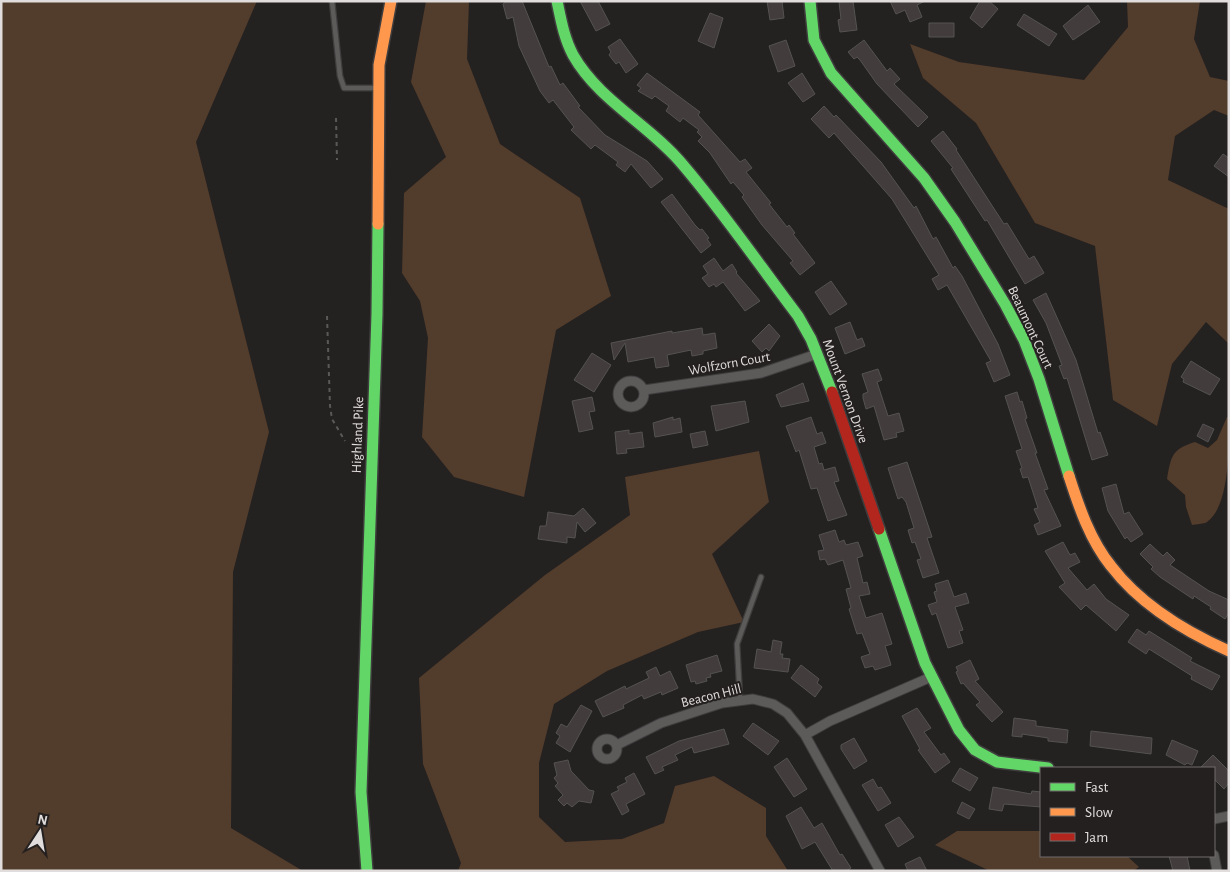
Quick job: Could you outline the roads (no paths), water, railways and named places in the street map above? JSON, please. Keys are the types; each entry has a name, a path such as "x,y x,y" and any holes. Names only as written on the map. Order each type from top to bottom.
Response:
{"street":[{"name":"Highland Pike","path":"367,871 361,783 377,314 379,65 391,1"},
{"name":"Mount Vernon Drive","path":"557,1 564,33 579,67 611,102 666,145 683,164 798,316 817,354 931,677 959,730 975,750 997,762 1040,767"},
{"name":"Beaumont Court","path":"810,1 816,45 833,76 899,147 935,192 1003,299 1038,377 1082,514 1094,540 1109,564 1138,594 1162,611 1229,651"},
{"name":"Wolfzorn Court","path":"644,390 761,374 817,354"},
{"path":"804,735 830,721 931,677"},
{"name":"Beacon Hill","path":"617,744 661,723 740,699 761,700 773,704 794,720 804,735 880,871"},
{"path":"1215,819 1229,816"},
{"path":"1214,857 1217,871"}],"lane":[{"path":"332,1 340,76 344,88 379,88"},
{"path":"740,699 737,644 761,576"}]}
